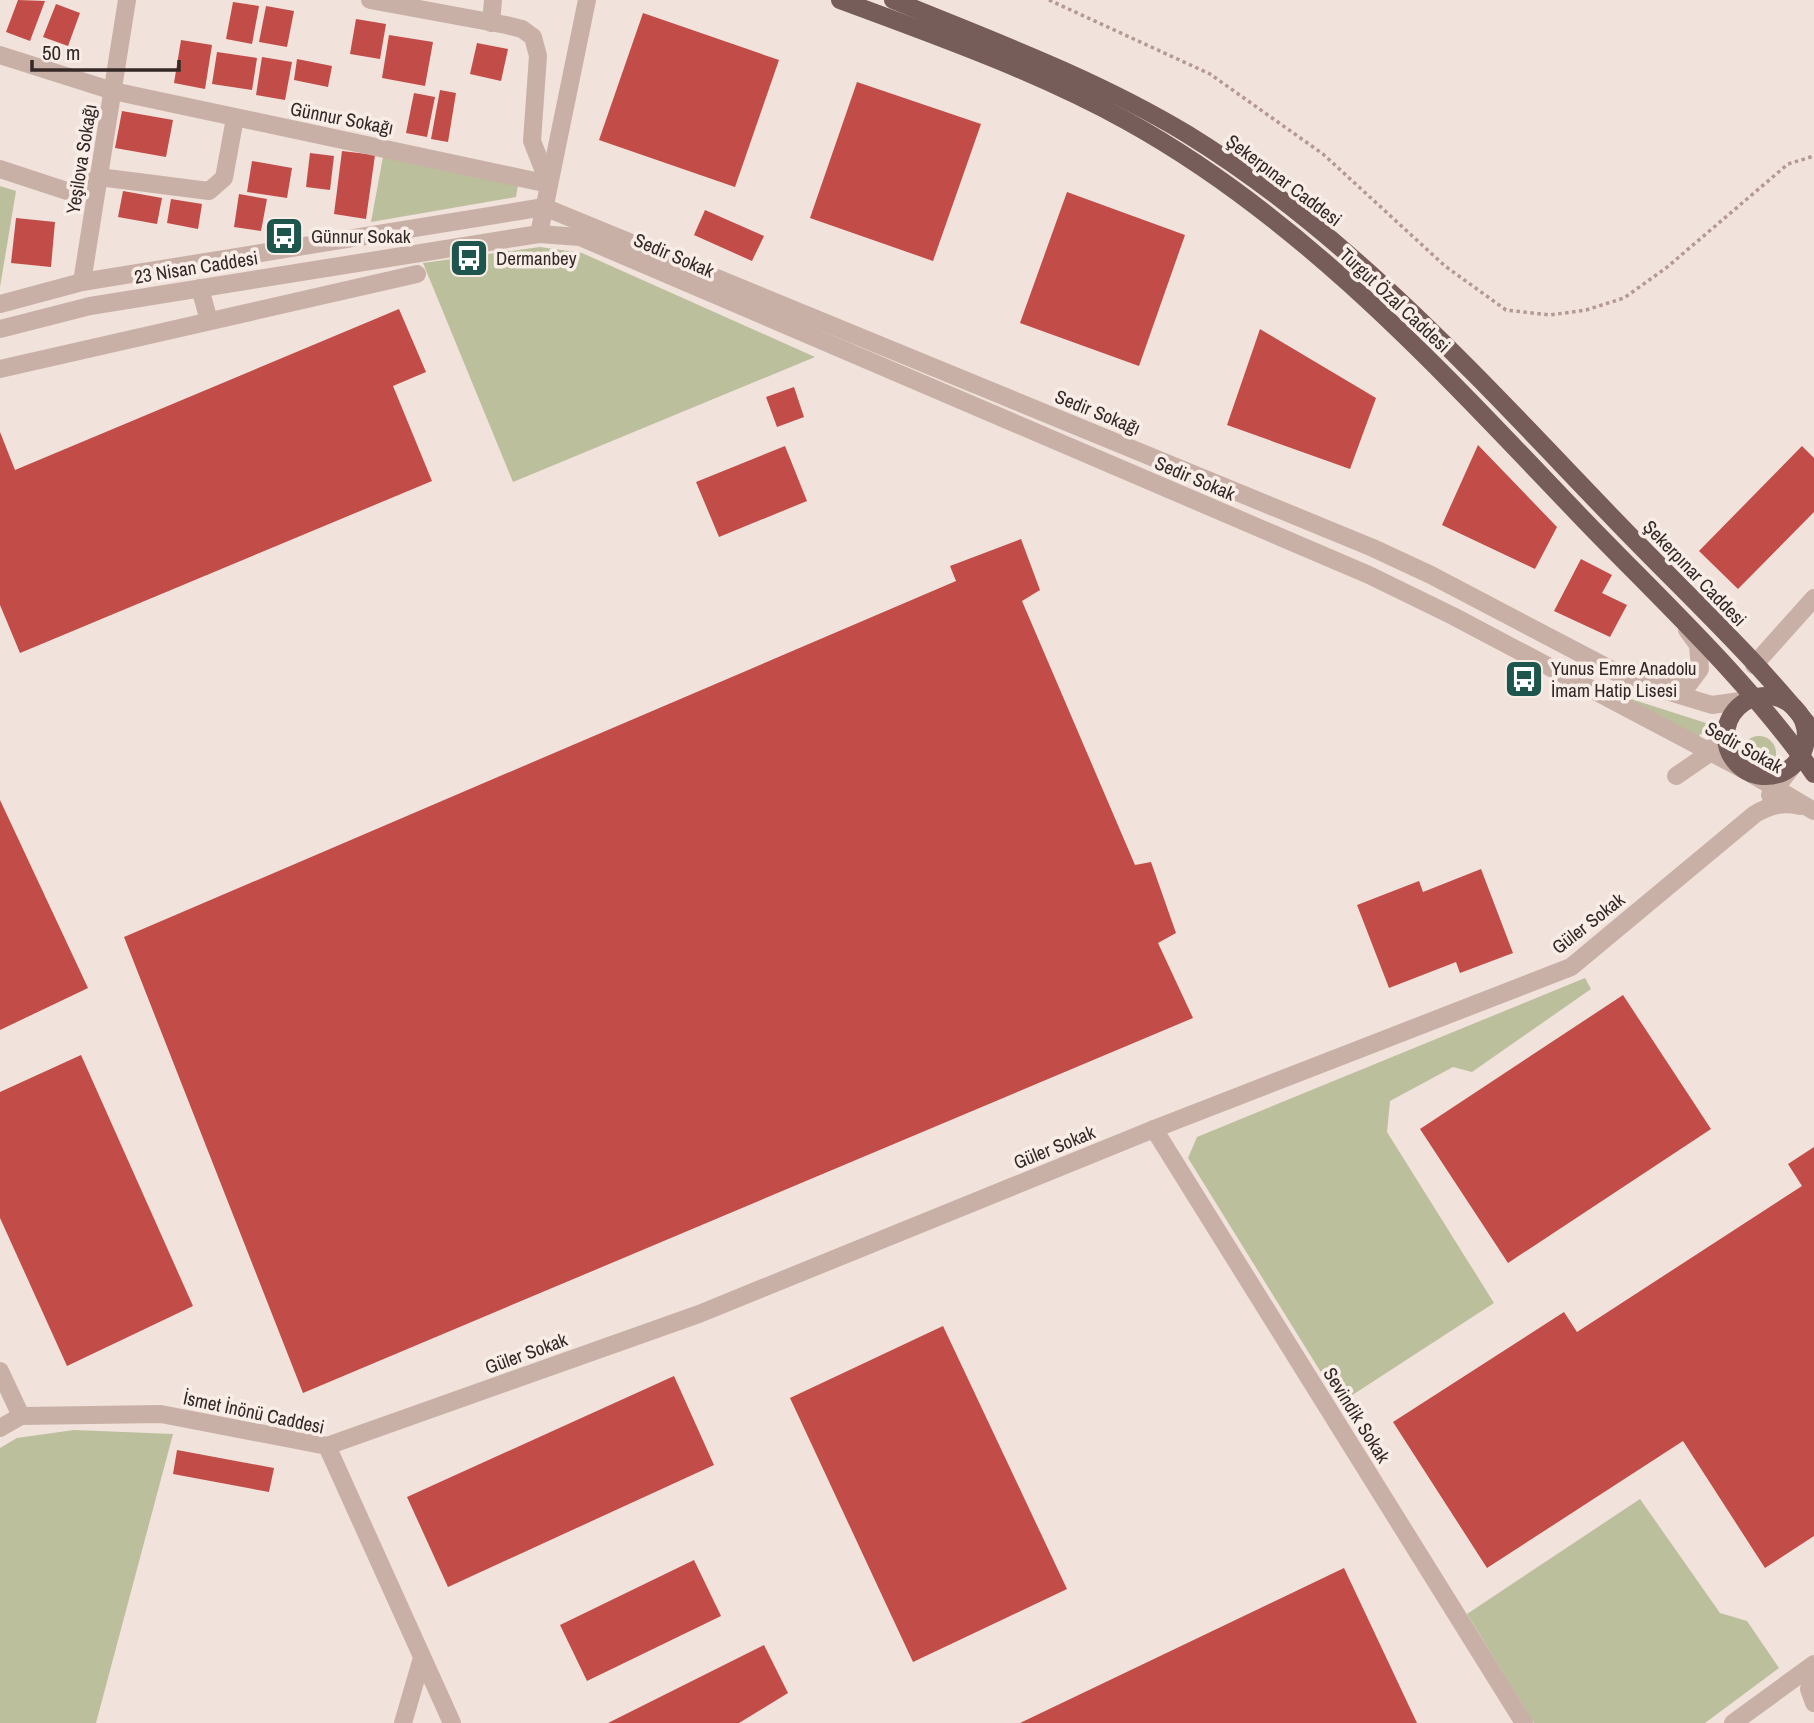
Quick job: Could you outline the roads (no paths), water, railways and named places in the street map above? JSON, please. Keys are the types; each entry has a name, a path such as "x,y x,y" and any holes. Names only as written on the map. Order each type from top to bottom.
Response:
{"main road":[{"name":"Turgut Özal Caddesi","path":"840,0 1078,96 1161,142 1260,210 1413,342 1731,673 1739,707 1814,774"},
{"name":"Şekerpınar Caddesi","path":"893,0 1051,64 1123,99 1188,135 1283,201 1438,340 1754,665 1814,732"},
{"path":"1778,697 1798,712 1806,732 1798,759 1774,775 1748,772 1731,756 1726,734 1739,707 1778,697"}],"street":[{"name":"Yeşilova Sokağı","path":"82,282 127,0"},
{"path":"370,0 522,29 533,37 538,56 532,141 549,184"},
{"path":"491,23 493,0"},
{"path":"539,234 587,0"},
{"name":"Günnur Sokağı","path":"0,55 113,91 549,184"},
{"path":"0,169 76,194 99,177 209,191 224,178 235,118"},
{"name":"23 Nisan Caddesi","path":"0,304 82,282 544,207"},
{"name":"Sedir Sokağı","path":"544,207 1373,548 1633,681 1712,705 1739,707"},
{"name":"23 Nisan Caddesi","path":"0,329 90,306 539,234"},
{"name":"Sedir Sokak","path":"539,234 580,237 1369,575 1453,616 1711,752 1810,809"},
{"path":"0,369 417,274"},
{"path":"200,288 209,321"},
{"path":"1754,665 1814,598"},
{"path":"1633,681 1678,688 1696,678 1701,657 1698,645 1679,618"},
{"path":"1676,776 1711,752 1739,707"},
{"path":"1755,814 1798,759"},
{"path":"1748,772 1758,785 1759,797 1755,814"},
{"path":"1755,814 1785,803 1810,809"},
{"name":"Güler Sokak","path":"327,1446 699,1314 1154,1129 1571,967 1755,814"},
{"name":"Sevindik Sokak","path":"1154,1129 1524,1723"},
{"path":"0,1371 21,1416"},
{"name":"İsmet İnönü Caddesi","path":"0,1427 21,1416 161,1414 327,1446 452,1723"},
{"path":"403,1723 422,1658"},
{"path":"1733,1723 1811,1666 1814,1673 1809,1689 1814,1703"}],"place":[{"name":"Günnur Sokak","path":"284,236"},
{"name":"Dermanbey","path":"469,258"},
{"name":"Yunus Emre Anadolu İmam Hatip Lisesi","path":"1524,679"}]}
